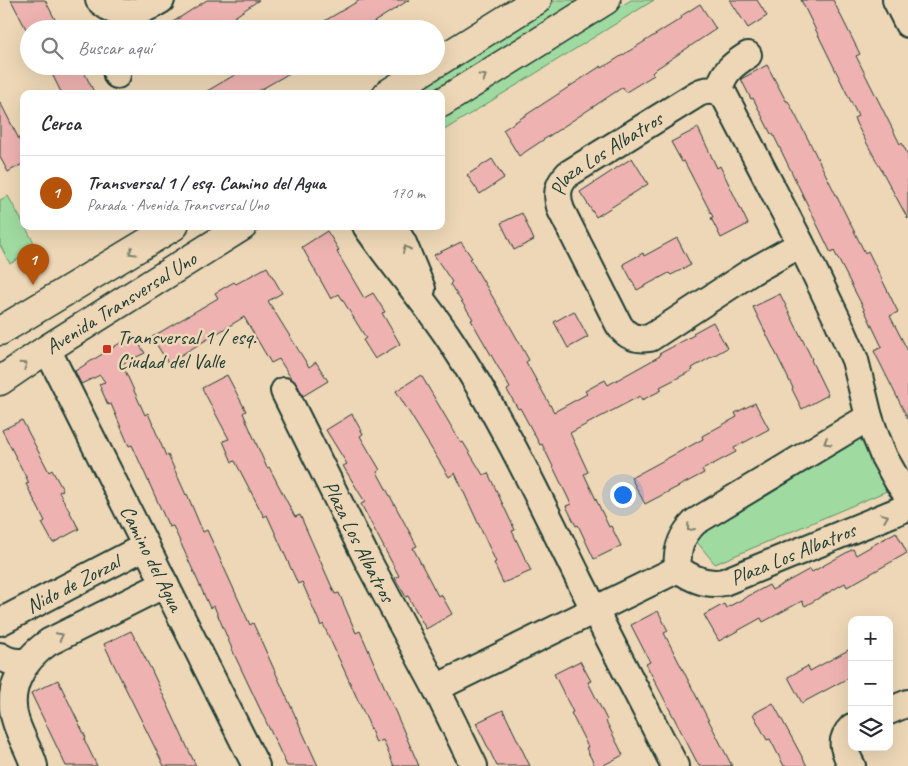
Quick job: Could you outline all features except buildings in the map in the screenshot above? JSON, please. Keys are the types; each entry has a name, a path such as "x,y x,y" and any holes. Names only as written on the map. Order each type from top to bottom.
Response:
{"street":[{"path":"106,13 129,13 149,8 162,0"},
{"path":"445,57 537,0"},
{"path":"445,101 606,0"},
{"path":"896,0 908,24"},
{"path":"748,55 735,63 723,76 719,92 728,100 847,340 855,360 869,417 884,457 908,496"},
{"path":"392,90 417,75"},
{"name":"Plaza Los Albatros","path":"719,92 705,91 697,94 568,174 560,184 558,201 561,210 619,325 628,335 634,338 650,338 751,272 801,244"},
{"name":"Avenida Transversal Uno","path":"0,332 167,230"},
{"name":"Avenida Transversal Uno","path":"0,381 47,349 237,230"},
{"path":"369,230 385,255 428,306 452,342 494,413 531,480 674,766"},
{"path":"395,230 403,243 428,306"},
{"name":"Camino del Agua","path":"47,349 256,766"},
{"name":"Plaza Los Albatros","path":"284,391 368,561 436,688 474,766"},
{"path":"436,688 678,570 677,560 680,542 686,531 695,522 869,417"},
{"name":"Plaza Los Albatros","path":"678,570 702,582 710,584 724,582 908,507"},
{"name":"Nido de Zorzal","path":"0,622 146,546"},
{"name":"Nido de Zorzal","path":"34,766 30,754 8,713 13,711 14,686 26,662 49,642 165,584"},
{"path":"0,656 15,662 26,662"},
{"path":"893,709 908,703"},
{"path":"848,732 843,741 844,749 852,766"}],"green space":[{"path":"557,0 579,0 435,90 412,90 437,75 445,75 445,70"},
{"path":"631,0 654,0 445,130 445,116"},
{"path":"8,196 20,218 20,230 27,230 37,248 10,264 0,245 0,200"},
{"path":"858,435 889,490 715,564 697,542 706,526"}],"place":[{"name":"Transversal 1 / esq. Camino del Agua","path":"33,285"},
{"name":"Transversal 1 / esq. Ciudad del Valle","path":"107,349"}]}
